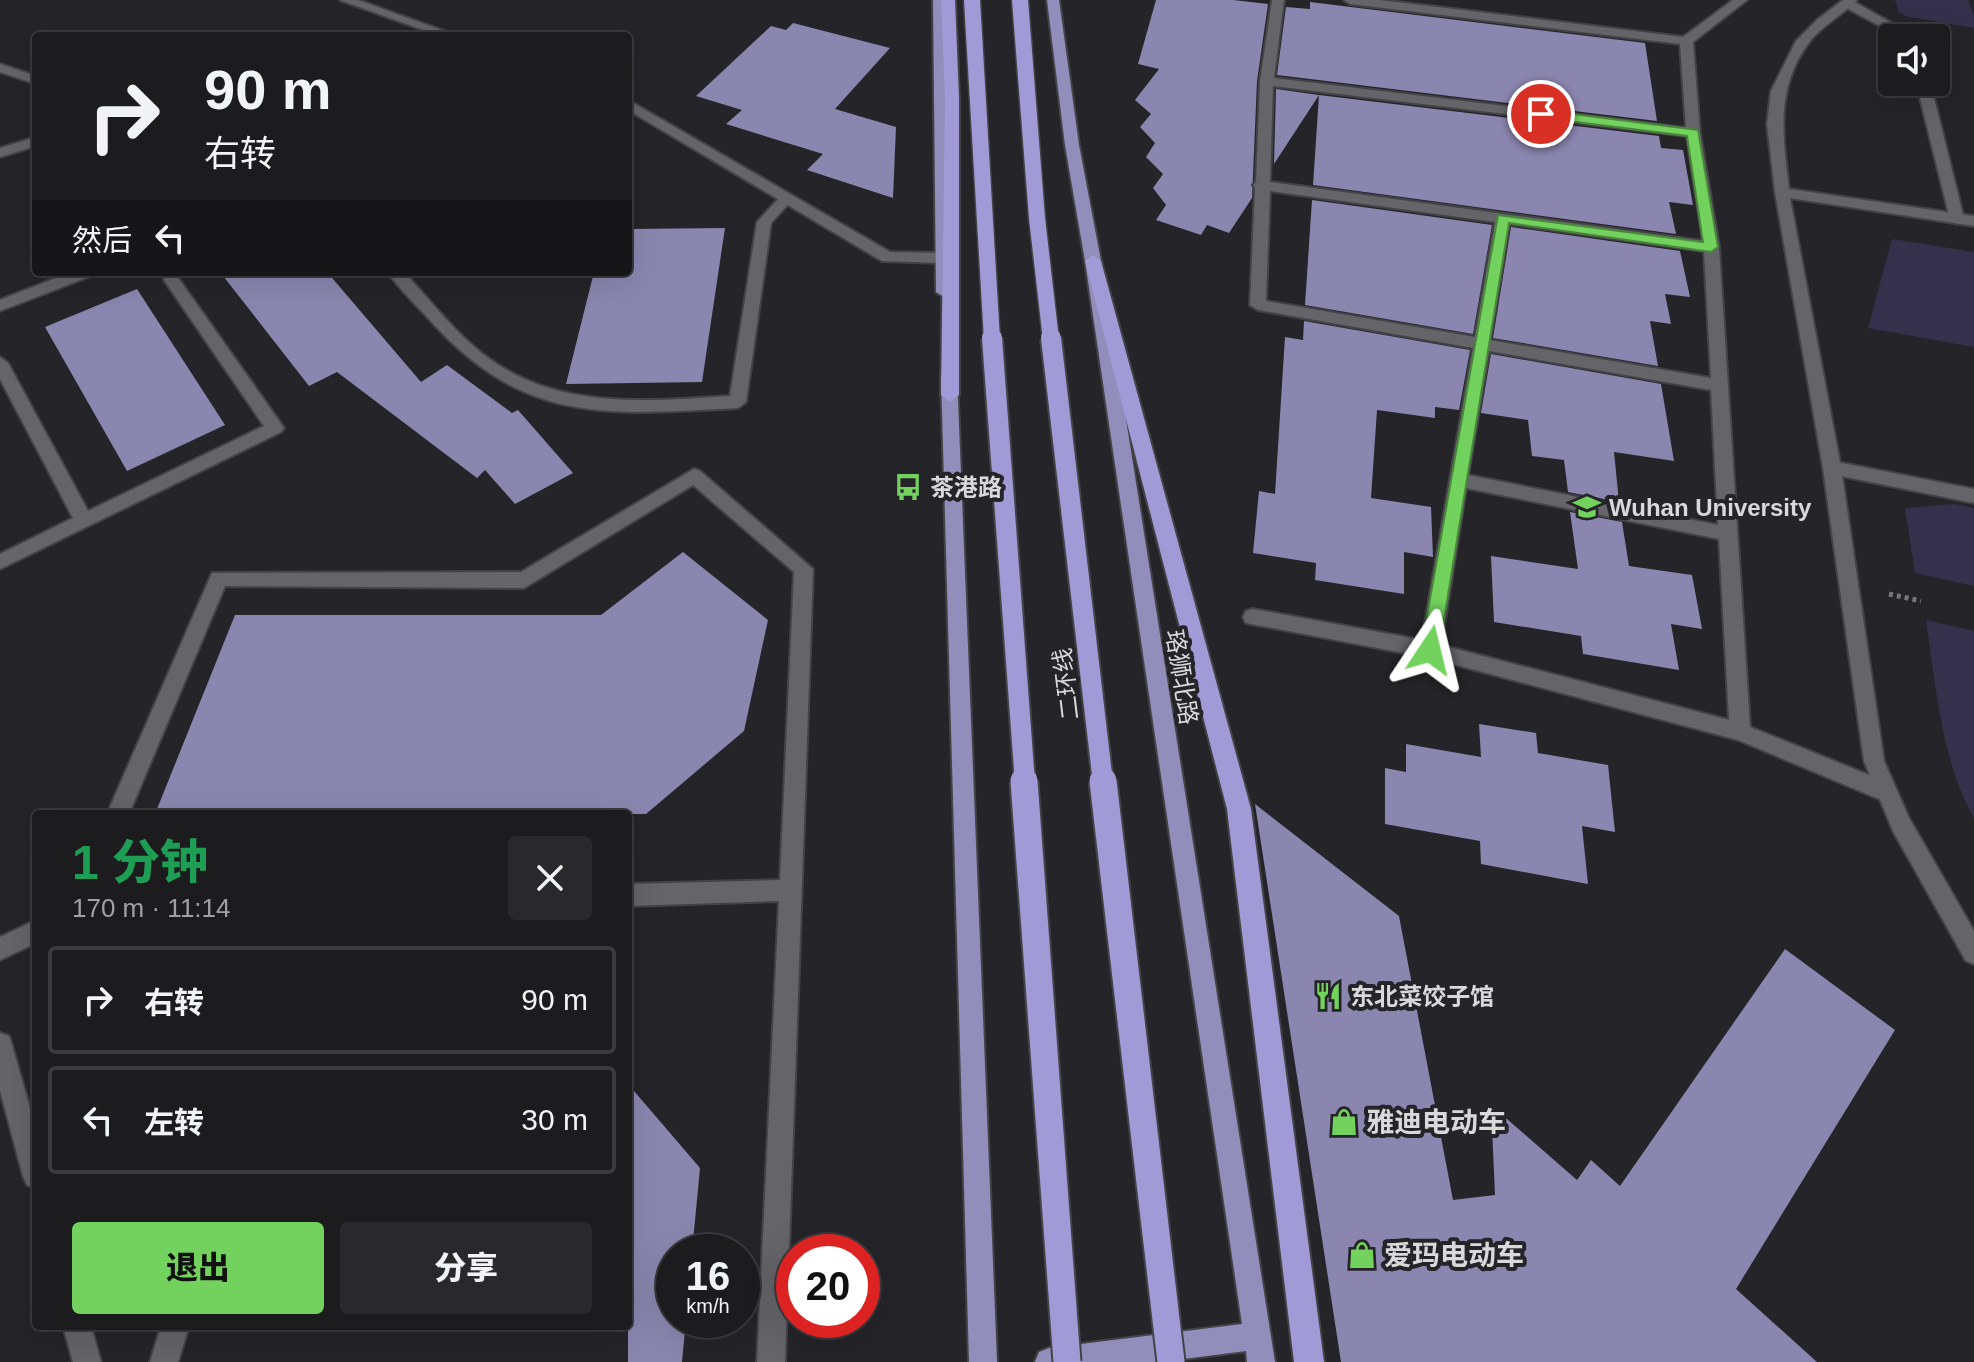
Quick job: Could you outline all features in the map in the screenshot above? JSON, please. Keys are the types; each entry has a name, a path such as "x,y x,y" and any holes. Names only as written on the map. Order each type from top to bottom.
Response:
{"highway":[{"path":"948,0 952,98 950,395"},
{"name":"二环线","path":"972,0 980,174 1067,1362"},
{"name":"二环线","path":"1020,0 1037,218 1171,1362"},
{"path":"1093,261 1239,809 1309,1362"}],"main road":[{"path":"939,0 942,258 950,395 983,1362"},
{"name":"珞狮北路","path":"1053,0 1072,145 1093,261 1260,1349"},
{"path":"1049,1362 1260,1349"}],"street":[{"path":"346,0 438,32"},
{"path":"1278,0 1267,81 1260,185 1258,305 1720,386"},
{"path":"1350,0 1686,41 1741,0"},
{"path":"1888,24 1849,2 1822,22 1801,44 1778,91 1774,124 1782,192 1832,468 1874,761 1901,824 1974,953"},
{"path":"1686,41 1693,133 1711,247 1740,732"},
{"path":"0,68 32,79"},
{"path":"1267,81 1693,133"},
{"path":"1926,96 1957,219"},
{"path":"632,106 887,257 942,258"},
{"path":"0,153 32,142"},
{"path":"1260,185 1711,247"},
{"path":"1782,192 1974,221"},
{"path":"399,276 482,362 525,388 550,398 603,405 738,402 764,222 786,199"},
{"path":"1430,650 1503,218"},
{"path":"0,306 76,276"},
{"path":"0,562 275,428 169,276"},
{"path":"0,363 84,521"},
{"path":"1832,468 1974,496"},
{"path":"120,810 219,578 524,580 694,476 804,569 771,1362"},
{"path":"1459,480 1730,534"},
{"path":"1253,617 1430,650 1740,732 1886,792"},
{"path":"632,895 791,890"},
{"path":"0,949 32,933"},
{"path":"0,1045 32,1161"},
{"path":"78,1330 87,1362"},
{"path":"164,1362 174,1330"}],"shaded area":[{"path":"1895,0 1968,0 1974,15 1974,28 1905,16 1898,11"},
{"path":"1892,239 1974,252 1974,347 1868,328"},
{"path":"1955,504 1974,508 1974,586 1915,573 1905,508"},
{"path":"1926,620 1974,631 1974,818 1947,747"}],"building":[{"path":"1156,0 1233,0 1268,4 1257,81 1252,198 1229,233 1207,225 1201,235 1156,220 1166,205 1153,188 1163,174 1146,157 1155,143 1140,127 1151,114 1135,100 1159,69 1138,64"},
{"path":"1310,2 1645,43 1657,121 1277,75 1286,7 1310,9"},
{"path":"793,23 890,48 835,109 896,127 893,198 807,170 823,154 726,124 742,110 696,96 771,26 786,30"},
{"path":"1276,89 1319,95 1274,164"},
{"path":"1319,95 1659,136 1661,148 1683,150 1693,205 1669,202 1676,234 1313,185"},
{"path":"1312,200 1492,225 1473,334 1305,305"},
{"path":"1511,227 1680,251 1690,297 1665,294 1671,324 1650,321 1658,366 1493,338"},
{"path":"725,228 702,382 566,384 593,276 632,276 632,229"},
{"path":"223,276 330,276 421,382 447,365 512,413 518,410 573,473 515,504 485,470 477,478 337,372 309,386"},
{"path":"137,289 225,425 127,471 45,327"},
{"path":"1304,321 1470,350 1459,410 1435,407 1435,418 1377,410 1371,498 1431,507 1433,557 1404,552 1404,594 1315,580 1316,563 1253,553 1259,491 1275,494 1285,337 1303,340"},
{"path":"1491,354 1661,384 1674,461 1614,452 1619,502 1568,492 1564,460 1532,456 1528,420 1481,413"},
{"path":"1570,512 1622,522 1629,566 1692,575 1702,629 1671,624 1679,670 1583,654 1581,636 1494,622 1491,556 1578,569"},
{"path":"683,552 768,620 744,731 646,814 632,814 632,810 157,810 235,615 601,615"},
{"path":"1479,724 1536,733 1538,753 1608,765 1615,832 1582,826 1588,884 1481,864 1480,841 1385,824 1385,768 1406,772 1406,744 1481,757"},
{"path":"1255,804 1399,916 1453,1200 1495,1195 1491,1105 1577,1180 1591,1160 1620,1186 1785,949 1895,1030 1736,1289 1817,1362 1341,1362"},
{"path":"632,1089 700,1168 694,1234 656,1234 656,1338 684,1338 682,1362 628,1362 628,1330 632,1330"}],"place":[{"name":"茶港路","path":"908,487"},
{"name":"Wuhan University","path":"1587,507"},
{"name":"东北菜饺子馆","path":"1328,996"},
{"name":"雅迪电动车","path":"1344,1122"},
{"name":"爱玛电动车","path":"1362,1255"}],"route":[{"path":"1430,650 1503,218 1711,247 1693,133 1541,114"}]}
